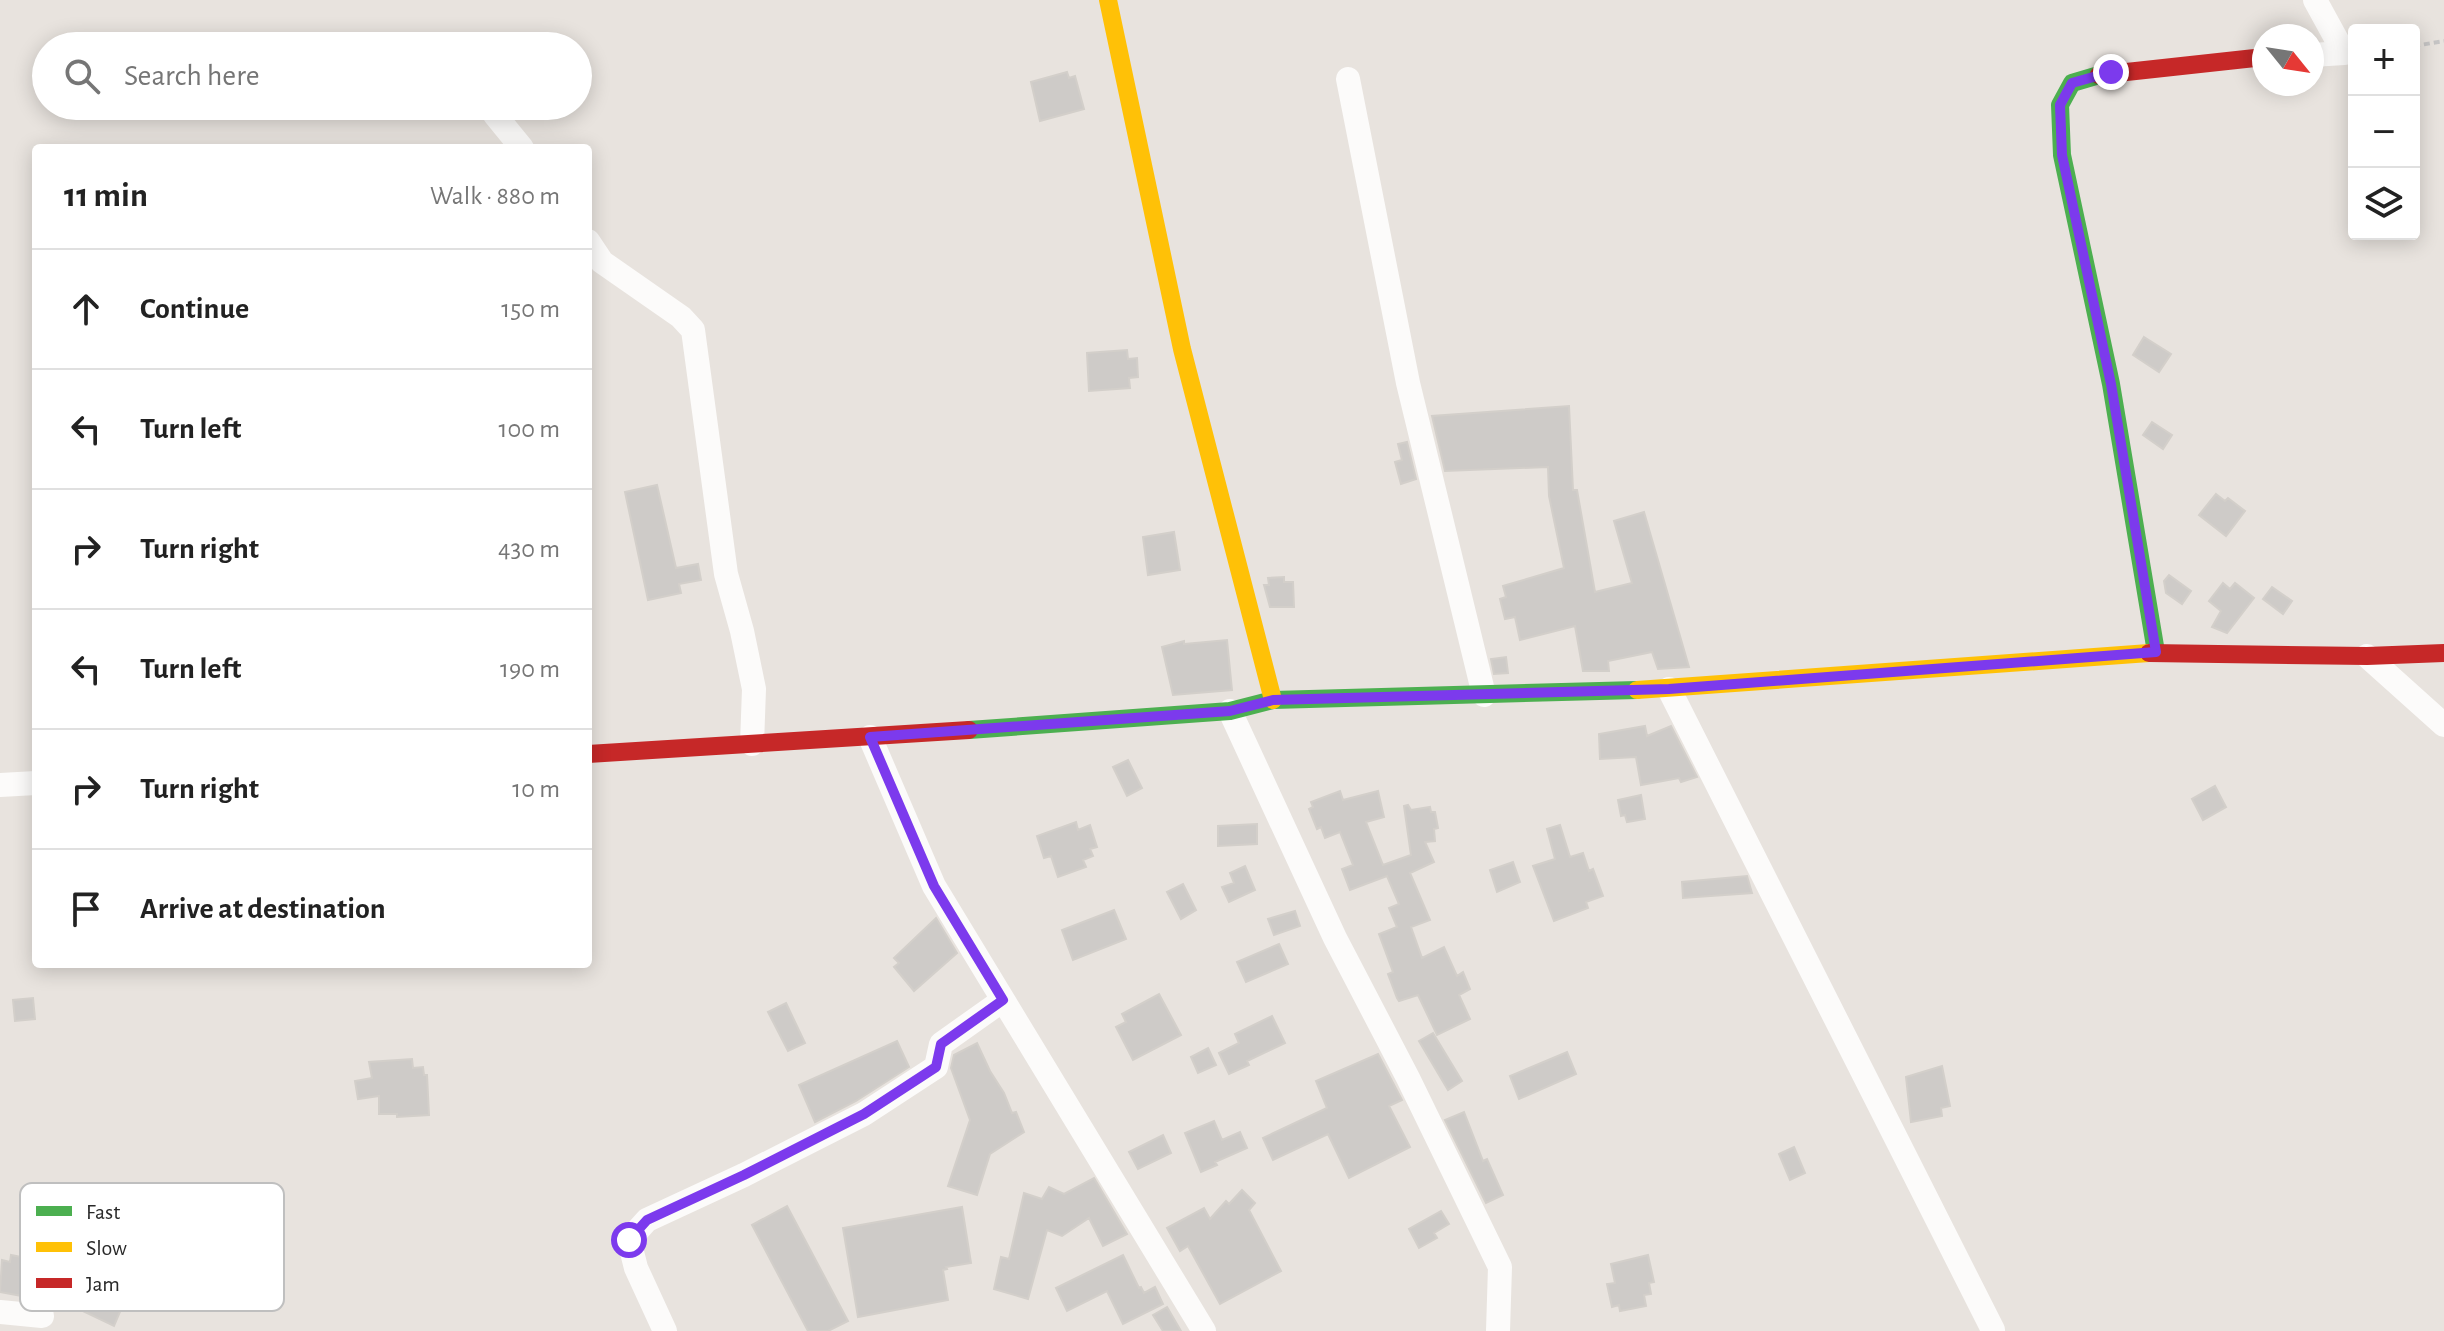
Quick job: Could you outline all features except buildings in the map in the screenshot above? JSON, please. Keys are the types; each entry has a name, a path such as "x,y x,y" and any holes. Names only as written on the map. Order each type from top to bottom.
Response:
{"street":[{"path":"1108,0 1182,349 1273,700"},
{"path":"2315,0 2344,53 2324,54"},
{"path":"2156,652 2111,384 2062,155 2060,105 2072,83 2111,72 2252,58"},
{"path":"1348,79 1408,383 1484,695"},
{"path":"499,120 519,144"},
{"path":"592,247 602,262 681,317 693,330 726,574 754,689 752,744"},
{"path":"592,754 1230,711 1273,700 1669,689 2156,652 2367,656 2444,653"},
{"path":"2367,656 2444,725"},
{"path":"1669,689 1993,1330"},
{"path":"1230,711 1335,938 1408,1078 1500,1267 1498,1331"},
{"path":"870,737 934,886 1204,1331"},
{"path":"0,785 32,783"},
{"path":"665,1331 636,1268 629,1240 647,1220 864,1114 936,1067 941,1044 1003,1000"},
{"path":"0,1312 42,1316"}],"path":[{"path":"2420,45 2444,41"}],"traffic: fast":[{"path":"2099,75 2072,83 2060,105 2062,155 2111,384 2156,652"},
{"path":"969,730 1230,711 1273,700 1637,690"}],"traffic: slow":[{"path":"1108,0 1182,349 1273,700"},
{"path":"1637,690 2149,653"}],"traffic: jam":[{"path":"2099,75 2252,58"},
{"path":"2149,653 2367,656 2444,653"},
{"path":"592,754 969,730"}],"route":[{"path":"629,1240 647,1220 864,1114 936,1067 941,1044 1003,1000 934,886 870,737 1230,711 1273,700 1669,689 2156,652 2111,384 2062,155 2060,105 2072,83 2111,72"}]}
